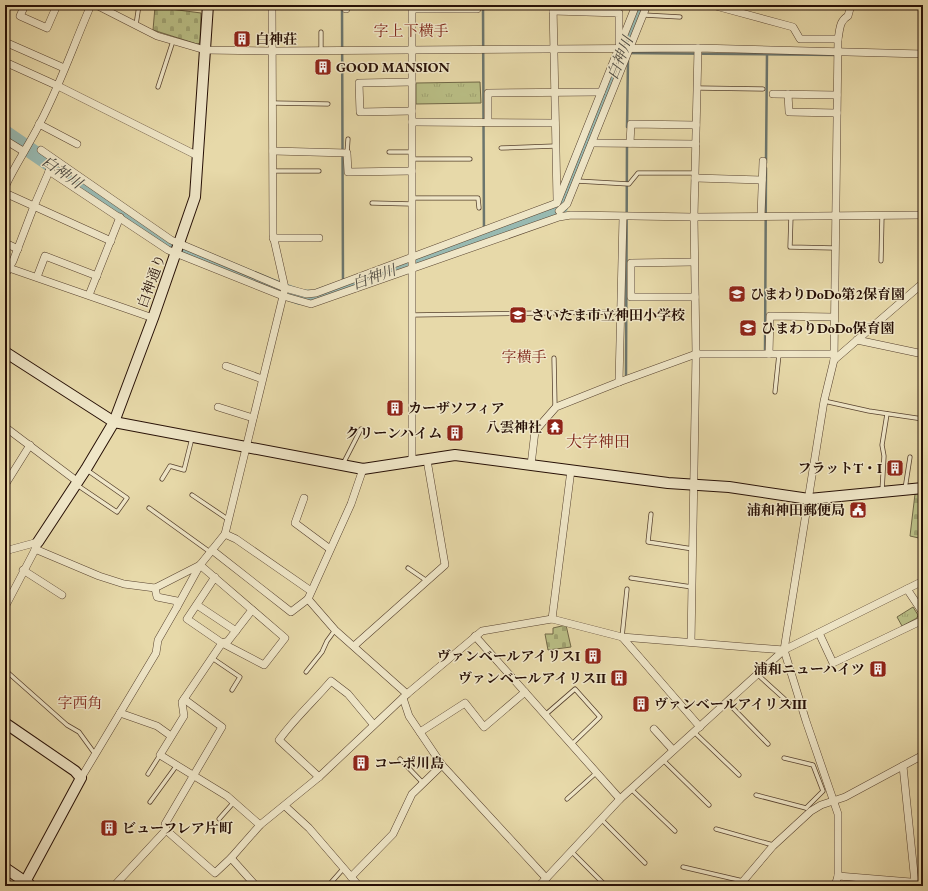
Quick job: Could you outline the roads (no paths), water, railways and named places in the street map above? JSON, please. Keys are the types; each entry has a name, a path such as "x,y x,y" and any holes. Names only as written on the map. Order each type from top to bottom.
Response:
{"street":[{"path":"25,5 20,16 47,28 57,5"},
{"path":"5,187 58,86 64,68 91,5"},
{"path":"96,5 136,26 173,41 205,50 321,51 698,48 923,54"},
{"name":"白神通り","path":"37,545 86,469 114,422 153,318 195,197 208,5"},
{"path":"5,868 26,885 81,778 156,653 158,640 200,564 226,534 252,418 284,291 273,238 272,5"},
{"path":"412,462 412,7 477,9 477,5"},
{"path":"41,150 52,165 120,217 178,248 284,291 307,294 316,293 557,203 636,5"},
{"path":"559,214 567,204 647,5"},
{"path":"712,5 793,27 800,39 838,39"},
{"path":"835,886 838,876 838,814 806,721 784,650 824,401 833,357 838,39 842,19 848,16 851,5"},
{"path":"559,214 557,203 553,8 619,13 619,48"},
{"path":"5,42 64,68"},
{"path":"692,642 696,354 694,217 698,48"},
{"path":"5,62 58,86 198,156"},
{"path":"412,82 359,83 360,112 412,111"},
{"path":"488,122 488,94 601,92"},
{"path":"773,94 837,95"},
{"path":"788,94 789,112 837,113"},
{"path":"412,122 555,123"},
{"path":"39,124 77,144"},
{"path":"630,143 631,124 696,125"},
{"path":"5,140 25,148"},
{"path":"592,143 696,144"},
{"path":"273,151 347,153 348,172 412,171"},
{"path":"761,216 762,161"},
{"path":"52,165 34,206 18,249 7,271 37,277 153,318"},
{"path":"52,165 171,240 178,248 284,291 311,304 412,269 559,214 623,217 923,215"},
{"path":"695,176 762,180"},
{"path":"5,193 111,241"},
{"path":"89,296 120,217"},
{"path":"619,382 623,217"},
{"path":"273,238 319,238"},
{"path":"5,243 18,249"},
{"path":"37,277 45,256 97,276"},
{"path":"694,262 631,263 631,297 695,297"},
{"path":"531,465 535,431 556,408 619,382 696,354 779,354 833,357 857,340 923,283"},
{"path":"769,354 770,316 834,317"},
{"path":"857,340 923,354"},
{"path":"5,352 114,422 363,469 455,455 694,485 729,487 809,500 923,488"},
{"path":"226,366 262,379"},
{"path":"218,407 252,418"},
{"path":"5,427 77,483"},
{"path":"5,485 30,445"},
{"path":"354,646 445,565 427,460"},
{"path":"211,551 291,612 308,599 350,504 363,469"},
{"path":"552,619 571,470"},
{"path":"304,498 295,523 330,549"},
{"path":"226,534 236,539 311,591"},
{"path":"5,551 37,545 99,576 124,584 155,588 200,564"},
{"path":"5,607 37,545"},
{"path":"200,564 215,577 252,610 285,638 264,665 222,643 187,619 215,577"},
{"path":"23,570 62,595"},
{"path":"539,886 620,799 784,650 923,581"},
{"path":"155,588 157,597 177,601 177,607"},
{"path":"907,589 923,613"},
{"path":"308,599 335,630 354,646 405,696 409,716 442,765 546,878"},
{"path":"197,605 236,631"},
{"path":"252,610 228,641 222,643 182,702 184,716 160,755 194,775 234,802 260,825"},
{"path":"184,699 222,727 165,824 166,830 215,873 231,858 260,825 319,777 373,724 482,631 552,619 622,636 784,650"},
{"path":"819,633 833,663 923,620"},
{"path":"475,636 620,799"},
{"path":"622,636 697,729"},
{"path":"319,777 279,740 294,720 303,713 331,681 348,694 373,724"},
{"path":"420,732 465,703 484,727 525,692"},
{"path":"120,713 157,726 171,736"},
{"path":"5,723 76,771 81,778"},
{"path":"654,729 673,750"},
{"path":"741,884 774,845 808,810 845,797 923,755"},
{"path":"351,877 392,834 412,794 442,765"},
{"path":"903,766 915,883"},
{"path":"284,806 309,828 359,886"},
{"path":"114,886 166,830"},
{"path":"231,858 256,886"},
{"path":"838,876 880,883 923,883"}],"lane":[{"path":"136,26 139,5"},
{"path":"644,14 680,17"},
{"path":"321,32 321,51"},
{"path":"158,87 173,41"},
{"path":"697,88 762,89"},
{"path":"272,103 328,104"},
{"path":"347,153 348,139"},
{"path":"501,148 556,146"},
{"path":"388,152 412,155 470,158"},
{"path":"273,171 319,171"},
{"path":"576,181 629,184 638,173 695,176"},
{"path":"372,203 478,198 479,208"},
{"path":"881,261 882,215"},
{"path":"791,216 790,247 834,248"},
{"path":"412,315 621,312"},
{"path":"775,392 779,354"},
{"path":"554,358 556,408"},
{"path":"824,401 887,414 923,419"},
{"path":"881,492 884,456 882,445 887,414"},
{"path":"342,465 361,429"},
{"path":"162,478 170,466 184,470 192,437"},
{"path":"905,489 910,457"},
{"path":"77,483 117,512 127,498 86,469"},
{"path":"192,495 229,520"},
{"path":"149,508 211,551"},
{"path":"651,514 648,542 693,549"},
{"path":"408,568 427,582"},
{"path":"631,578 693,587"},
{"path":"622,636 627,589"},
{"path":"306,672 322,652 327,641 335,630"},
{"path":"212,658 240,677 232,690"},
{"path":"5,670 67,725 79,732 95,754"},
{"path":"758,674 789,703"},
{"path":"545,716 575,689 600,717 572,745"},
{"path":"727,702 768,744"},
{"path":"697,729 739,775"},
{"path":"148,774 160,755"},
{"path":"756,796 808,810 822,791 813,765 784,758"},
{"path":"400,759 423,783"},
{"path":"663,760 709,805"},
{"path":"150,802 177,765"},
{"path":"567,799 596,773"},
{"path":"631,789 675,831"},
{"path":"219,819 234,802"},
{"path":"601,819 645,863"},
{"path":"716,830 774,845"},
{"path":"571,850 603,883"},
{"path":"683,867 741,884"},
{"path":"328,886 344,868"}],"waterway":[{"path":"342,5 343,287"},
{"path":"483,5 484,238"},
{"name":"白神川","path":"5,133 164,242 300,297 314,298 548,215 560,207 642,5"},
{"path":"622,53 836,55"},
{"path":"766,163 767,54"},
{"path":"627,127 628,60"},
{"path":"626,375 627,144"},
{"path":"765,352 766,168"}],"place":[{"name":"白神荘","path":"242,39"},
{"name":"GOOD MANSION","path":"323,67"},
{"name":"ひまわりDoDo第2保育園","path":"737,294"},
{"name":"さいたま市立神田小学校","path":"518,315"},
{"name":"ひまわりDoDo保育園","path":"748,328"},
{"name":"カーザソフィア","path":"395,408"},
{"name":"八雲神社","path":"555,427"},
{"name":"クリーンハイム","path":"455,433"},
{"name":"フラットT・I","path":"895,468"},
{"name":"浦和神田郵便局","path":"858,510"},
{"name":"ヴァンベールアイリスⅠ","path":"593,656"},
{"name":"浦和ニューハイツ","path":"878,669"},
{"name":"ヴァンベールアイリスⅡ","path":"619,678"},
{"name":"ヴァンベールアイリスⅢ","path":"641,704"},
{"name":"コーポ川島","path":"361,763"},
{"name":"ビューフレア片町","path":"109,828"}],"district":[{"name":"字上下横手","path":"411,31"},
{"name":"字横手","path":"524,357"},
{"name":"大字神田","path":"598,441"},
{"name":"字西角","path":"80,703"}]}
